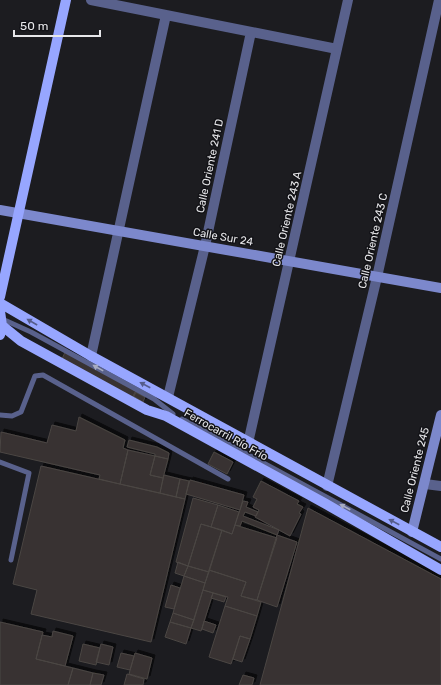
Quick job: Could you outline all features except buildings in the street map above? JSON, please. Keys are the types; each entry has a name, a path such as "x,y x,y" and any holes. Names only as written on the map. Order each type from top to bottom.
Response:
{"main road":[{"path":"0,297 66,0"},
{"name":"Ferrocarril Río Frío","path":"0,303 91,356 441,547"},
{"name":"Ferrocarril Río Frío","path":"1,322 21,341 147,410 166,416 326,504 441,570"}],"street":[{"path":"91,0 337,49"},
{"name":"Calle Oriente 243 A","path":"248,442 348,0"},
{"name":"Calle Oriente 243 C","path":"327,486 377,277 439,0"},
{"path":"91,356 166,14"},
{"name":"Calle Oriente 241 D","path":"168,397 205,246 251,32"},
{"name":"Calle Sur 24","path":"0,210 441,288"},
{"name":"Calle Oriente 245","path":"412,532 441,415"},
{"path":"425,484 441,486"}],"lane":[{"path":"1,322 31,332 154,399 168,412 441,559"},
{"path":"0,415 17,415 21,412 35,376 42,375 228,479"},
{"path":"0,462 29,473 11,560"}]}
